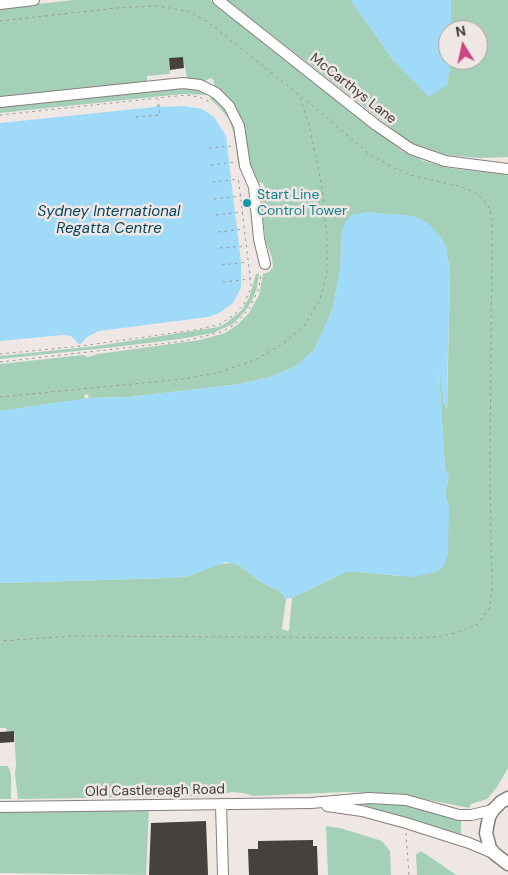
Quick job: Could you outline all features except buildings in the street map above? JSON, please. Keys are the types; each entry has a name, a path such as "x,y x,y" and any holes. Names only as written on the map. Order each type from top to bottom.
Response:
{"main road":[{"path":"507,875 502,860 490,848 486,833 489,817 508,791"}],"street":[{"path":"0,4 34,0"},
{"name":"McCarthys Lane","path":"218,0 399,142 427,156 445,161 508,169"},
{"path":"0,102 183,83 200,85 216,93 229,106 239,126 245,166 254,187 265,264"},
{"name":"McCarthys Lane","path":"487,165 508,161"},
{"name":"Old Castlereagh Road","path":"0,807 311,803 369,798 425,804 459,815 471,814 500,804"},
{"name":"Old Castlereagh Road","path":"311,803 362,811 406,823 469,843 502,860"},
{"path":"221,804 223,875"}],"path":[{"path":"0,21 116,8 156,6 188,11 208,22 368,153 410,175 459,186 474,192 484,200 490,209 492,224 490,447 492,589 490,607 478,624 459,632 438,637 72,636 0,641"},
{"path":"0,397 183,379 217,373 256,360 284,343 304,326 320,300 327,273 327,238 322,187 309,124 298,94"},
{"path":"0,115 193,96 205,99 217,107"},
{"path":"136,117 160,115 158,98"},
{"path":"209,148 233,146"},
{"path":"211,165 234,162"},
{"path":"0,354 82,346 214,326 234,315 244,304 250,290 238,171"},
{"path":"213,182 239,179"},
{"path":"214,198 241,196"},
{"path":"216,215 243,212"},
{"path":"218,232 244,229"},
{"path":"220,248 246,246"},
{"path":"222,265 248,262"},
{"path":"0,362 185,341 220,332 234,325 249,310 259,288 265,264"},
{"path":"223,282 250,279"},
{"path":"406,823 406,848 410,875"}],"green space":[{"path":"74,0 210,0 402,151 424,161 449,168 508,175 508,768 497,787 487,799 471,804 469,808 400,794 344,792 253,796 231,792 220,796 18,799 15,774 14,731 0,728 0,583 169,578 189,576 219,564 232,563 239,565 261,582 281,592 286,599 282,629 287,631 289,630 292,598 346,572 400,576 449,508 445,494 449,474 445,470 439,360 444,403 447,408 450,274 446,246 342,231 340,271 334,302 314,350 295,367 270,377 240,384 129,397 89,398 88,394 84,395 85,399 0,411 0,364 83,355 88,357 200,340 225,333 237,325 249,313 259,295 263,274 269,272 273,267 266,242 259,191 265,188 263,183 256,182 249,166 243,127 214,87 214,80 210,78 204,82 187,78 183,57 169,58 170,74 147,76 147,82 0,98 0,8"},
{"path":"227,0 351,0 394,61 447,85 449,70 488,70 488,20 451,20 451,0 508,0 508,157 480,158 446,155 412,144"},
{"path":"192,87 209,93 208,95 182,94 0,113 0,106"},
{"path":"209,98 219,100 232,118 241,171 229,119"},
{"path":"256,274 259,274 257,288 246,310 233,324 213,333 115,347 0,359 0,356 97,346 218,327 241,311 249,298"},
{"path":"0,766 8,766 11,774 11,799 0,799"},
{"path":"365,801 400,803 461,818 461,834 364,809"},
{"path":"149,810 146,875 0,873 0,812"},
{"path":"326,826 340,828 382,841 390,851 391,875 328,875"},
{"path":"421,851 455,875 417,875 416,854"}],"water":[{"path":"351,0 451,0 451,20 438,20 438,70 449,70 447,85 429,97 394,61"},
{"name":"Sydney International Regatta Centre","path":"158,104 162,107 183,106 202,109 214,117 226,136 241,263 241,288 233,303 219,313 208,317 99,331 87,337 79,344 71,336 63,335 0,341 0,123 155,107"},
{"path":"367,212 413,216 428,223 446,246 450,274 448,408 444,403 439,369 445,470 449,474 445,493 449,507 448,554 443,567 438,571 414,577 346,572 292,598 286,599 281,592 261,582 239,565 226,562 189,576 169,578 0,583 0,411 89,398 129,397 240,384 270,377 295,367 314,350 328,320 334,302 340,271 342,231 345,222 352,215"}],"place":[{"name":"Start Line Control Tower","path":"247,203"}]}
